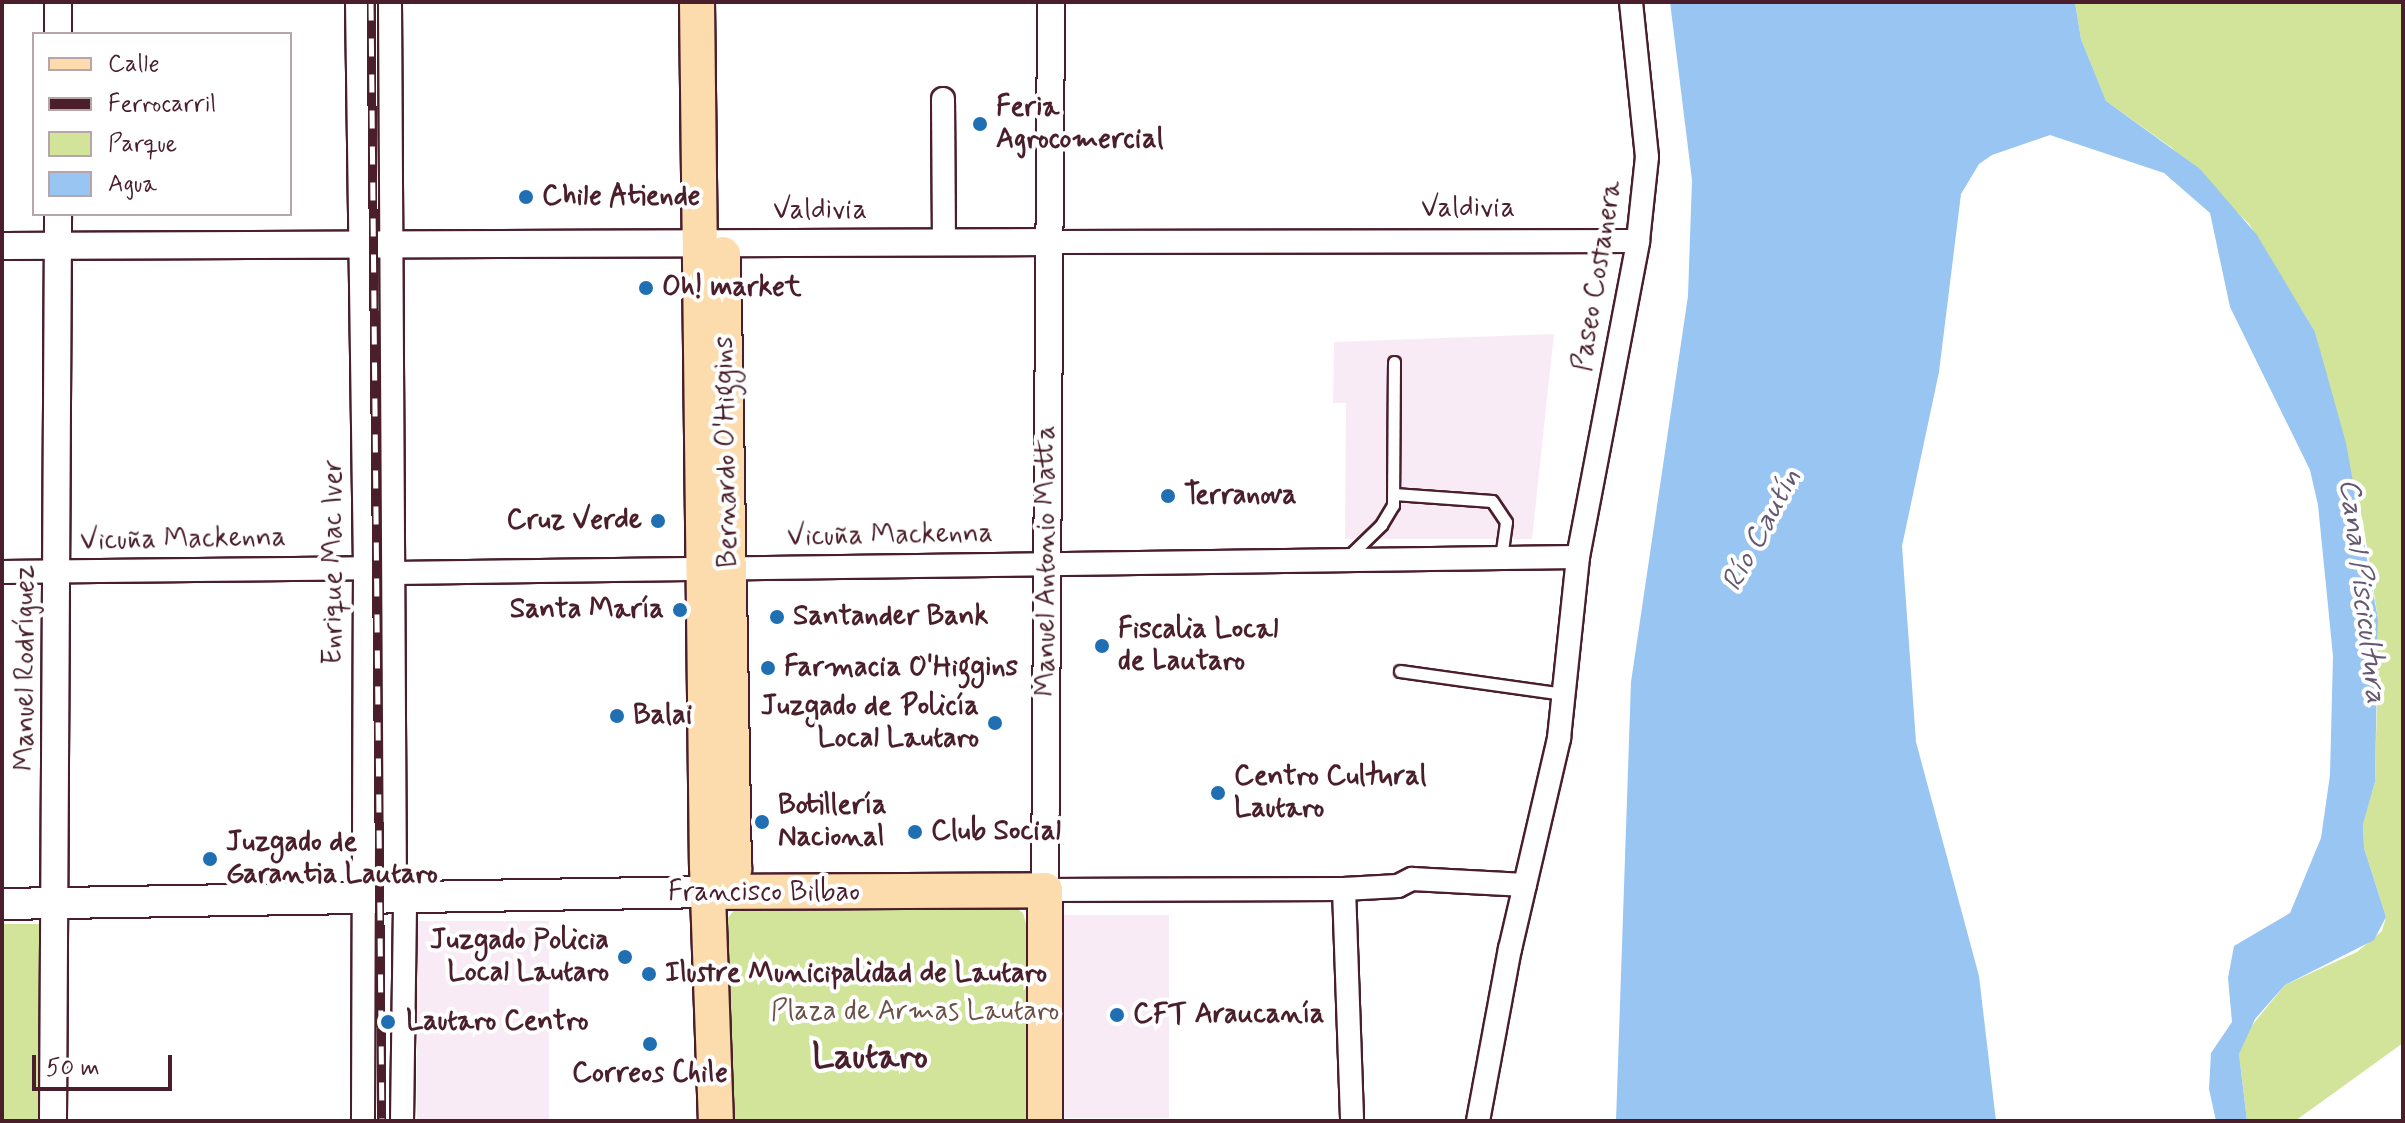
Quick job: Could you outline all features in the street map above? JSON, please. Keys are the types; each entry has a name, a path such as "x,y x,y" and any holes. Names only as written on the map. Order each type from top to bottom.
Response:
{"main road":[{"name":"Bernardo O'Higgins","path":"697,2 712,244"},
{"name":"Bernardo O'Higgins","path":"711,892 734,869 716,568 712,244 721,2"},
{"name":"Francisco Bilbao","path":"2,904 711,892 1045,890"},
{"name":"Manuel Antonio Matta","path":"1045,890 1045,1121"},
{"path":"711,892 716,1121"}],"street":[{"path":"58,2 58,32"},
{"name":"Enrique Mac Iver","path":"357,2 365,568 363,1121"},
{"path":"390,2 402,1121"},
{"name":"Manuel Antonio Matta","path":"1045,890 1051,2"},
{"name":"Paseo Costanera","path":"1478,1121 1479,1095 1559,738 1578,557 1638,241 1647,157 1631,2"},
{"path":"943,99 944,243"},
{"name":"Manuel Rodríguez","path":"53,1121 58,903 58,216"},
{"name":"Valdivia","path":"2,246 1638,241"},
{"name":"Vicuña Mackenna","path":"394,573 1578,557"},
{"name":"Vicuña Mackenna","path":"2,572 365,568"},
{"name":"Francisco Bilbao","path":"1045,890 1344,889 1398,886 1412,879 1525,885"},
{"path":"1344,889 1352,1121"}],"lane":[{"path":"1345,560 1381,525 1394,494 1394,362"},
{"path":"1394,494 1492,501 1506,522 1501,557"},
{"path":"1400,671 1563,694"}],"shaded area":[{"path":"1554,334 1532,539 1345,539 1346,403 1333,403 1334,342"},
{"name":"CFT Araucanía","path":"1062,915 1169,915 1169,1118 1062,1118"},
{"path":"417,921 549,921 549,1121 417,1121"}],"green space":[{"path":"2075,2 2403,2 2403,1043 2295,1121 2247,1121 2239,1054 2245,1034 2285,985 2357,952 2382,931 2386,917 2364,848 2363,823 2375,782 2378,619 2363,522 2315,332 2249,224 2172,148 2106,101 2081,39"},
{"name":"Plaza de Armas Lautaro","path":"740,903 1011,904 1023,913 1029,934 1028,1121 732,1121 722,925"},
{"path":"2,924 41,924 41,1121 2,1121"}],"water":[{"path":"1670,2 2075,2 2081,39 2106,101 2200,169 2257,235 2315,332 2346,443 2378,619 2375,782 2363,824 2364,848 2386,917 2374,940 2285,985 2255,1019 2239,1054 2247,1121 2216,1121 2209,1089 2211,1053 2232,1022 2228,978 2234,946 2290,913 2321,838 2330,775 2333,656 2318,505 2310,470 2230,307 2210,213 2164,173 2050,135 1992,155 1979,164 1961,194 1939,372 1902,546 1916,742 1979,976 1996,1121 1616,1121 1631,682 1688,296 1692,180"}],"railway":[{"path":"371,2 382,1121"}],"place":[{"name":"Feria Agrocomercial","path":"980,124"},
{"name":"Chile Atiende","path":"526,197"},
{"name":"Oh! market","path":"646,288"},
{"name":"Terranova","path":"1168,496"},
{"name":"Cruz Verde","path":"658,521"},
{"name":"Santa María","path":"680,610"},
{"name":"Santander Bank","path":"777,617"},
{"name":"Fiscalia Local de Lautaro","path":"1102,646"},
{"name":"Farmacia O'Higgins","path":"768,668"},
{"name":"Balai","path":"617,716"},
{"name":"Juzgado de Policía Local Lautaro","path":"995,723"},
{"name":"Centro Cultural Lautaro","path":"1218,793"},
{"name":"Botillería Nacional","path":"762,822"},
{"name":"Club Social","path":"915,832"},
{"name":"Juzgado de Garantia Lautaro","path":"210,859"},
{"name":"Juzgado Policia Local Lautaro","path":"625,957"},
{"name":"Ilustre Municipalidad de Lautaro","path":"649,974"},
{"name":"CFT Araucanía","path":"1117,1015"},
{"name":"Lautaro Centro","path":"388,1022"},
{"name":"Correos Chile","path":"650,1044"}],"district":[{"name":"Lautaro","path":"870,1058"}],"water label":[{"name":"Río Cautín","path":"1762,530"},
{"name":"Canal Piscicultura","path":"2362,591"}]}
